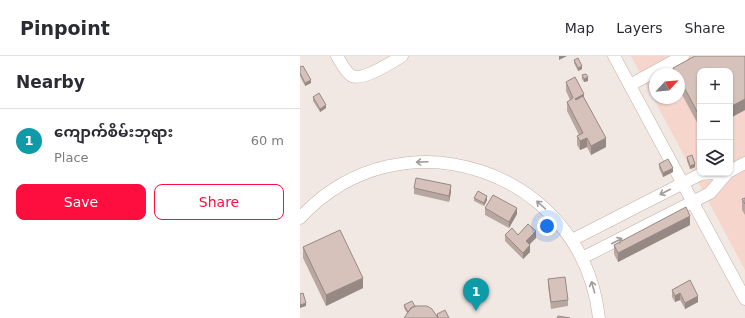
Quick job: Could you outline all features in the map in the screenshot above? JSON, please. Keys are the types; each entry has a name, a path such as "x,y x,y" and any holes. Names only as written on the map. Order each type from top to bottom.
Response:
{"street":[{"path":"337,56 346,72 352,76 361,77 402,56"},
{"path":"614,56 744,297"},
{"path":"630,85 683,56"},
{"path":"300,218 332,190 368,172 408,163 435,162 475,168 513,184 546,209 572,240 582,258 593,287 599,318"},
{"path":"733,169 745,163"},
{"path":"572,240 697,176"},
{"path":"582,258 710,193 724,176"}],"shaded area":[{"path":"631,56 745,56 745,270 657,104 685,104 685,68 649,68 649,90"}],"building":[{"path":"695,56 745,56 745,99 733,105 733,68 697,68 697,111 685,89 685,68 673,68"},
{"path":"578,58 582,66 578,68 574,60"},
{"path":"303,66 311,80 305,83 300,73 300,67"},
{"path":"586,74 588,77 584,79 582,75"},
{"path":"575,77 584,94 575,99 576,100 583,96 606,138 591,146 587,138 580,141 577,136 583,133 567,102 573,98 566,82"},
{"path":"319,93 326,105 320,109 313,97"},
{"path":"692,155 695,164 690,166 687,157"},
{"path":"668,159 673,168 663,173 659,164"},
{"path":"416,178 451,185 449,196 414,188"},
{"path":"478,191 487,196 484,203 474,198"},
{"path":"493,195 517,208 509,222 485,208"},
{"path":"686,207 690,216 618,253 614,245"},
{"path":"528,224 536,231 526,241 530,245 523,253 505,235 512,228 518,235"},
{"path":"340,230 363,278 326,295 303,247"},
{"path":"565,277 568,300 551,302 548,279"},
{"path":"690,280 698,296 685,303 680,293 675,296 672,290"},
{"path":"303,293 306,303 300,305 300,294"},
{"path":"412,301 415,306 408,312 404,305"},
{"path":"416,306 427,306 432,309 438,318 404,318 411,308"},
{"path":"445,310 449,318 438,318 437,314"},
{"path":"558,316 570,318 557,318"}],"place":[{"name":"ကျောက်စိမ်းဘုရား","path":"476,311"}]}
